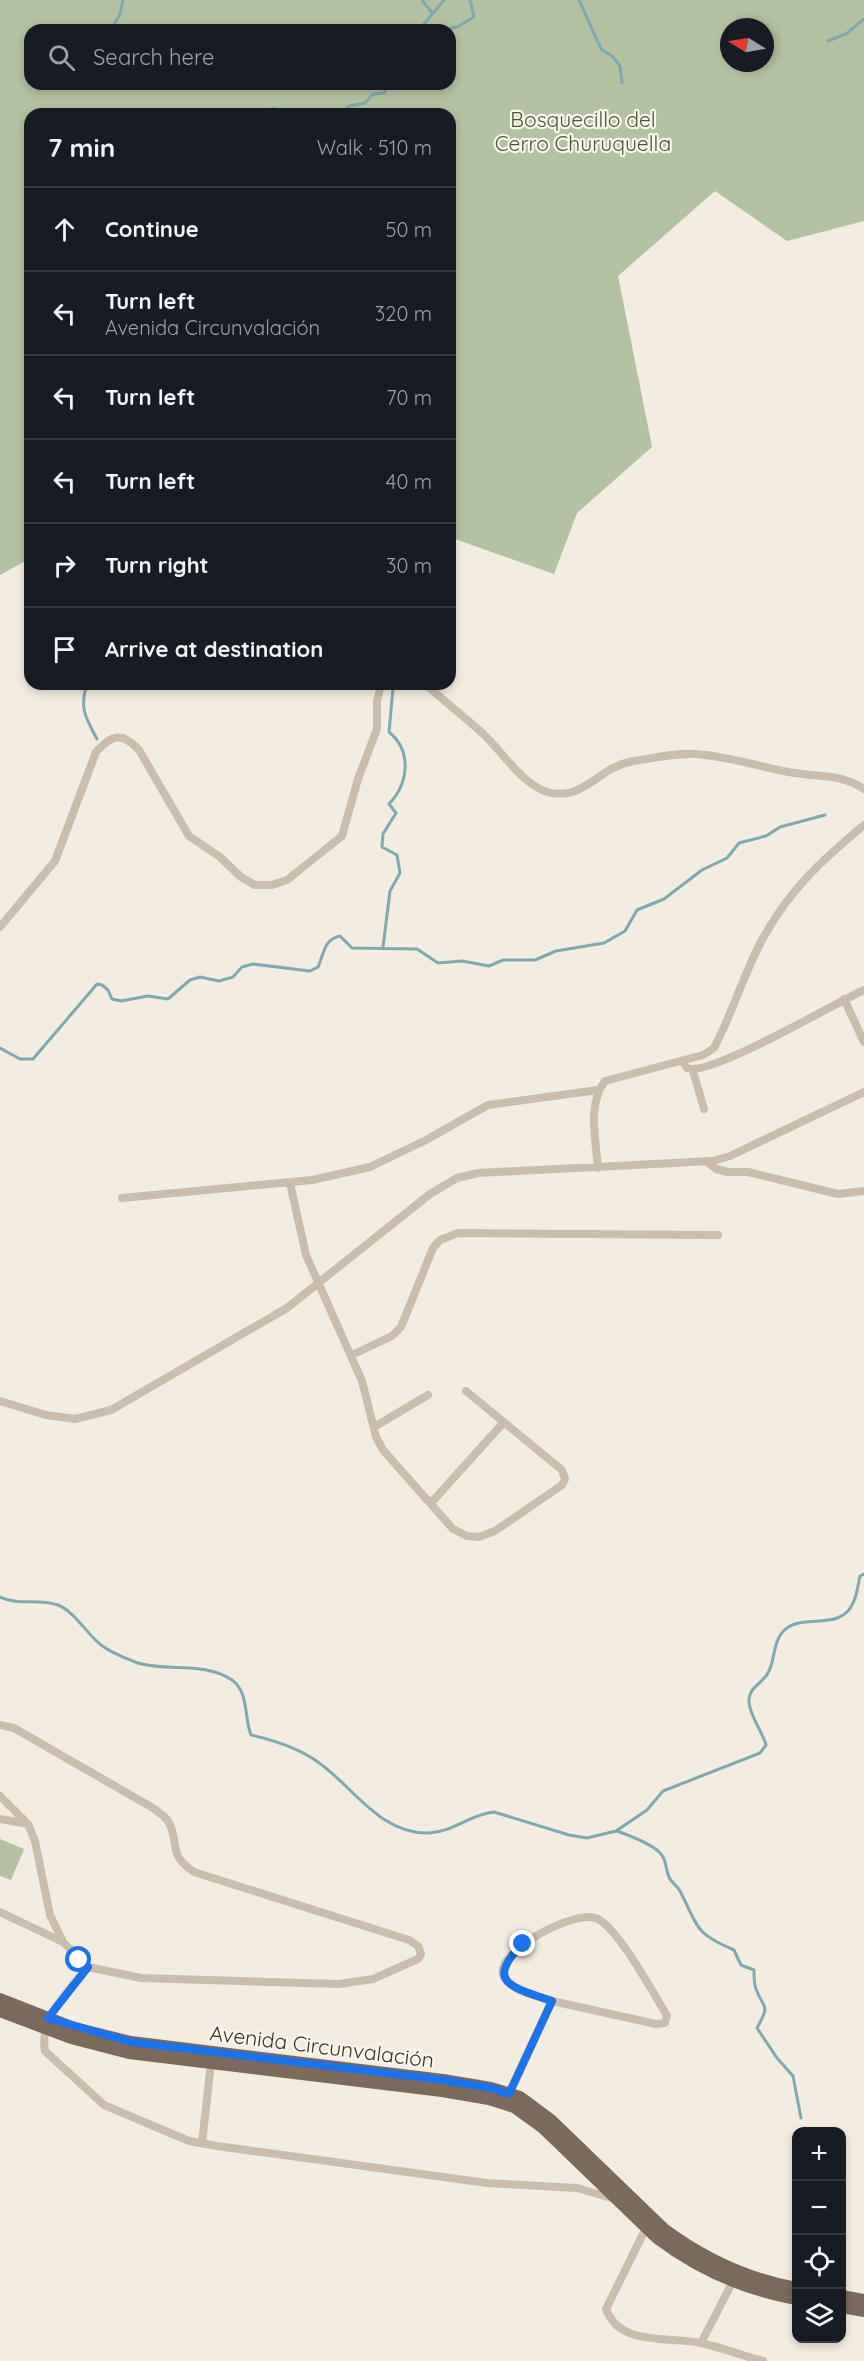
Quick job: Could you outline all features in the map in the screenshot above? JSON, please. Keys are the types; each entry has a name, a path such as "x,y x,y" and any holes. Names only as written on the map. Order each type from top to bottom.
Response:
{"main road":[{"name":"Avenida Circunvalación","path":"0,1999 47,2024 129,2053 507,2099 520,2097 551,2120 664,2229 682,2242 737,2271 792,2287"},
{"name":"Avenida Circunvalación","path":"0,2012 131,2042 443,2080 491,2088 543,2128 646,2228 675,2252 733,2281 792,2298"},
{"path":"846,2297 864,2300"},
{"path":"846,2308 864,2312"}],"street":[{"path":"0,927 55,861 96,752 107,740 119,737 130,740 139,750 181,825 197,844 220,857 241,877 255,885 272,885 287,880 342,836 358,779 377,729 377,702 380,690"},
{"path":"432,690 482,732 526,778 543,790 559,795 583,789 616,766 628,762 695,754 797,773 823,774 853,781 864,789"},
{"path":"598,1168 595,1108 598,1090 605,1081 703,1055 714,1048 762,939 789,896 810,871 864,825"},
{"path":"693,1071 757,1045 864,990"},
{"path":"844,999 864,1042"},
{"path":"682,1061 687,1068 693,1071 704,1109"},
{"path":"122,1198 290,1183 370,1167 426,1140 488,1105 598,1090"},
{"path":"0,1401 46,1415 75,1419 94,1417 111,1410 288,1308 430,1194 458,1178 478,1173 706,1161 730,1156 864,1092"},
{"path":"706,1161 716,1169 728,1172 748,1172 838,1194 864,1191"},
{"path":"290,1183 306,1255 352,1355 383,1450 453,1529 467,1536 478,1537 495,1531 562,1485 566,1479 562,1470 466,1391"},
{"path":"352,1355 392,1336 400,1327 433,1248 440,1239 458,1233 718,1235"},
{"path":"374,1427 428,1395"},
{"path":"430,1503 504,1422"},
{"path":"0,1725 14,1728 153,1808 167,1820 176,1856 181,1863 194,1872 409,1940 418,1946 421,1954 418,1959 374,1979 339,1984 141,1978 88,1967 63,1942 50,1915 35,1841 28,1824 0,1796"},
{"path":"0,1819 28,1824"},
{"path":"0,1912 63,1942"},
{"path":"583,1915 597,1918 612,1931 667,2015 665,2023 656,2024 552,2001 514,1986 504,1977 502,1970 506,1960 523,1944 569,1918 583,1915"},
{"path":"88,1967 47,2024 45,2051 104,2105 189,2141 487,2183 577,2188 617,2200"},
{"path":"507,2099 552,2001"},
{"path":"202,2143 211,2063"},
{"path":"646,2228 606,2309 610,2320 642,2338 701,2343 734,2355 763,2361"},
{"path":"701,2343 733,2281"}],"green space":[{"name":"Bosquecillo del Cerro Churuquella","path":"0,0 864,0 864,221 787,241 715,191 618,276 652,447 577,513 554,574 456,539 456,108 24,108 24,562 0,575"},
{"path":"0,1839 24,1849 11,1880 0,1876"}],"waterway":[{"path":"114,24 120,14 123,0"},
{"path":"422,0 432,13"},
{"path":"424,24 444,0"},
{"path":"456,27 474,17 470,0"},
{"path":"579,0 601,49 612,56 620,66 622,83"},
{"path":"828,41 846,34 864,19"},
{"path":"347,108 365,103 373,94 384,93 385,90"},
{"path":"86,690 85,713 97,739"},
{"path":"383,947 390,891 400,873 397,855 382,847 383,834 396,813 389,804 401,787 405,767 402,748 389,732 393,690"},
{"path":"0,1048 20,1059 33,1059 97,984 108,990 112,999 121,1001 148,996 168,999 190,980 200,977 219,981 233,977 242,967 253,964 310,971 318,967 323,952 331,940 340,936 352,948 417,949 438,963 462,961 489,966 503,960 535,960 556,951 604,943 625,931 637,910 664,899 702,870 727,858 739,843 766,836 780,827 825,815"},
{"path":"0,1597 14,1601 58,1605 70,1613 101,1645 138,1663 210,1671 232,1680 244,1698 251,1735 284,1744 308,1755 367,1806 395,1826 411,1831 438,1832 494,1812 569,1835 587,1838 616,1831 647,1810 663,1791 760,1753 766,1745 752,1713 749,1697 753,1689 768,1673 778,1638 788,1627 797,1623 839,1618 847,1612 854,1600 860,1576 864,1574"},
{"path":"617,1831 654,1848 661,1854 670,1879 680,1891 699,1928 711,1939 734,1950 741,1965 754,1970 755,1987 765,2007 757,2028 777,2058 793,2076 801,2118"}],"route":[{"path":"79,1960 88,1967 48,2018 74,2028 131,2042 443,2080 491,2088 509,2094 552,2001 514,1986 504,1977 502,1970 506,1960 523,1944"}]}
